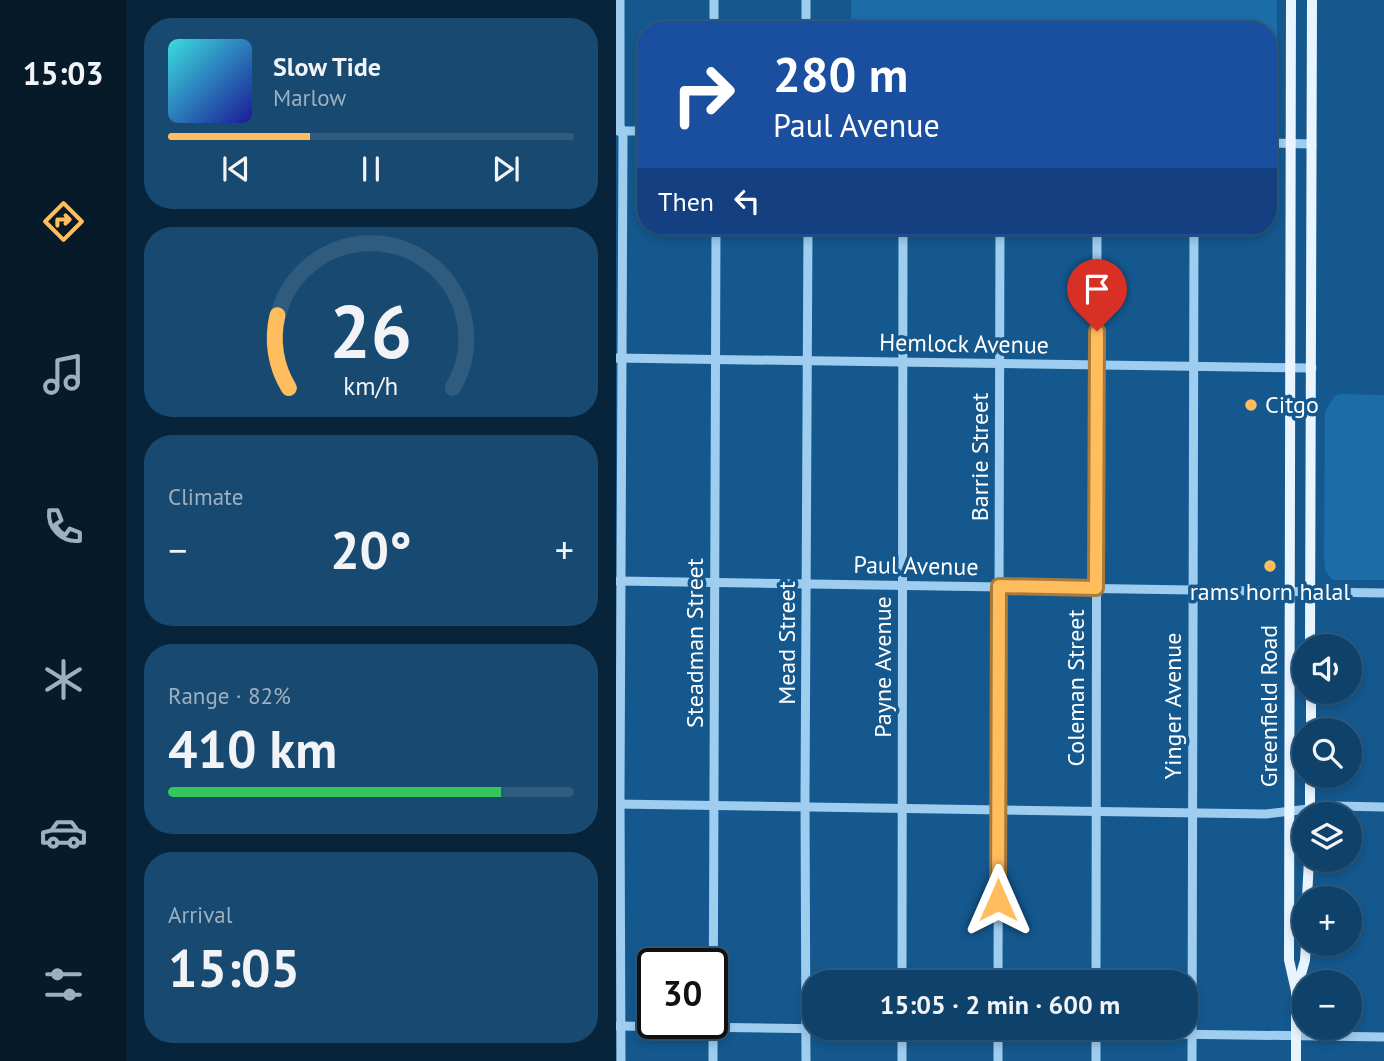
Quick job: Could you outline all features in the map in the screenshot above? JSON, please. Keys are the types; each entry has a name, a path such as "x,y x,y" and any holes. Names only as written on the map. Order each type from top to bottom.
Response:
{"main road":[{"name":"Greenfield Road","path":"1291,0 1289,960 1292,973"},
{"name":"Greenfield Road","path":"1311,634 1312,0"},
{"name":"Greenfield Road","path":"1296,1040 1296,1061"}],"street":[{"path":"620,0 618,804 621,1061"},
{"path":"714,0 714,21"},
{"path":"806,0 806,21"},
{"path":"619,131 637,131"},
{"path":"1277,143 1312,144"},
{"name":"Steadman Street","path":"713,948 716,235"},
{"name":"Mead Street","path":"806,970 808,235"},
{"name":"Payne Avenue","path":"902,970 904,235"},
{"name":"Barrie Street","path":"998,970 1000,235"},
{"name":"Coleman Street","path":"1096,970 1097,235"},
{"name":"Yinger Avenue","path":"1192,970 1194,235"},
{"name":"Hemlock Avenue","path":"619,358 1312,368"},
{"name":"Paul Avenue","path":"619,581 1384,593"},
{"path":"618,804 1266,814 1290,812"},
{"path":"1362,807 1384,807"},
{"path":"619,1026 637,1026"},
{"path":"728,1027 802,1028"},
{"path":"1198,1034 1292,1036"},
{"path":"1362,1037 1384,1037"},
{"name":"Steadman Street","path":"713,1039 713,1061"},
{"name":"Mead Street","path":"806,1040 806,1061"},
{"path":"902,1040 902,1061"},
{"path":"998,1040 998,1061"},
{"path":"1096,1040 1096,1061"},
{"name":"Yinger Avenue","path":"1192,1040 1192,1061"}],"shaded area":[{"path":"851,0 1277,0 1277,21 851,21"},
{"path":"1384,395 1384,580 1333,580 1325,571 1325,411 1335,396"}],"place":[{"name":"Citgo","path":"1251,405"},
{"name":"rams horn halal","path":"1270,566"}],"route":[{"path":"998,900 999,586 1096,588 1097,331"}]}
